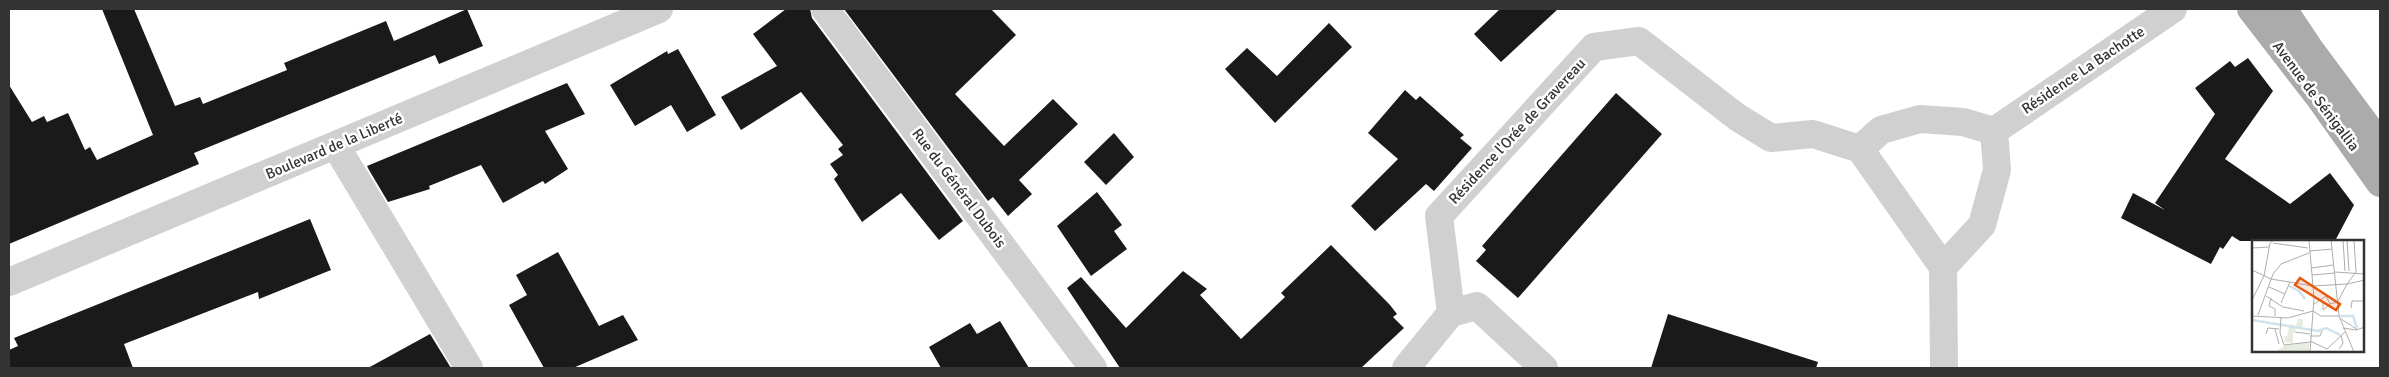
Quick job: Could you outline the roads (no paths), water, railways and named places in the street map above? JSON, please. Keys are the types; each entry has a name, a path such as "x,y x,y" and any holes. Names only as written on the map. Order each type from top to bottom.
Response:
{"main road":[{"name":"Avenue de Sénigallia","path":"2251,9 2319,97 2380,183"},
{"path":"2282,9 2380,144"}],"street":[{"name":"Boulevard de la Liberté","path":"9,282 659,9"},
{"name":"Rue du Général Dubois","path":"824,9 1093,368"},
{"name":"Résidence La Bachotte","path":"1994,131 2173,9"},
{"name":"Résidence l'Orée de Gravereau","path":"1451,313 1439,216 1594,47 1640,41 1737,118 1771,138 1813,134 1860,148"},
{"path":"1943,267 1982,225 1997,170 1994,131 1963,122 1920,119 1882,130 1860,148 1943,267 1944,368"},
{"path":"336,146 470,368"},
{"path":"1406,368 1451,313 1477,306 1544,368"}]}
